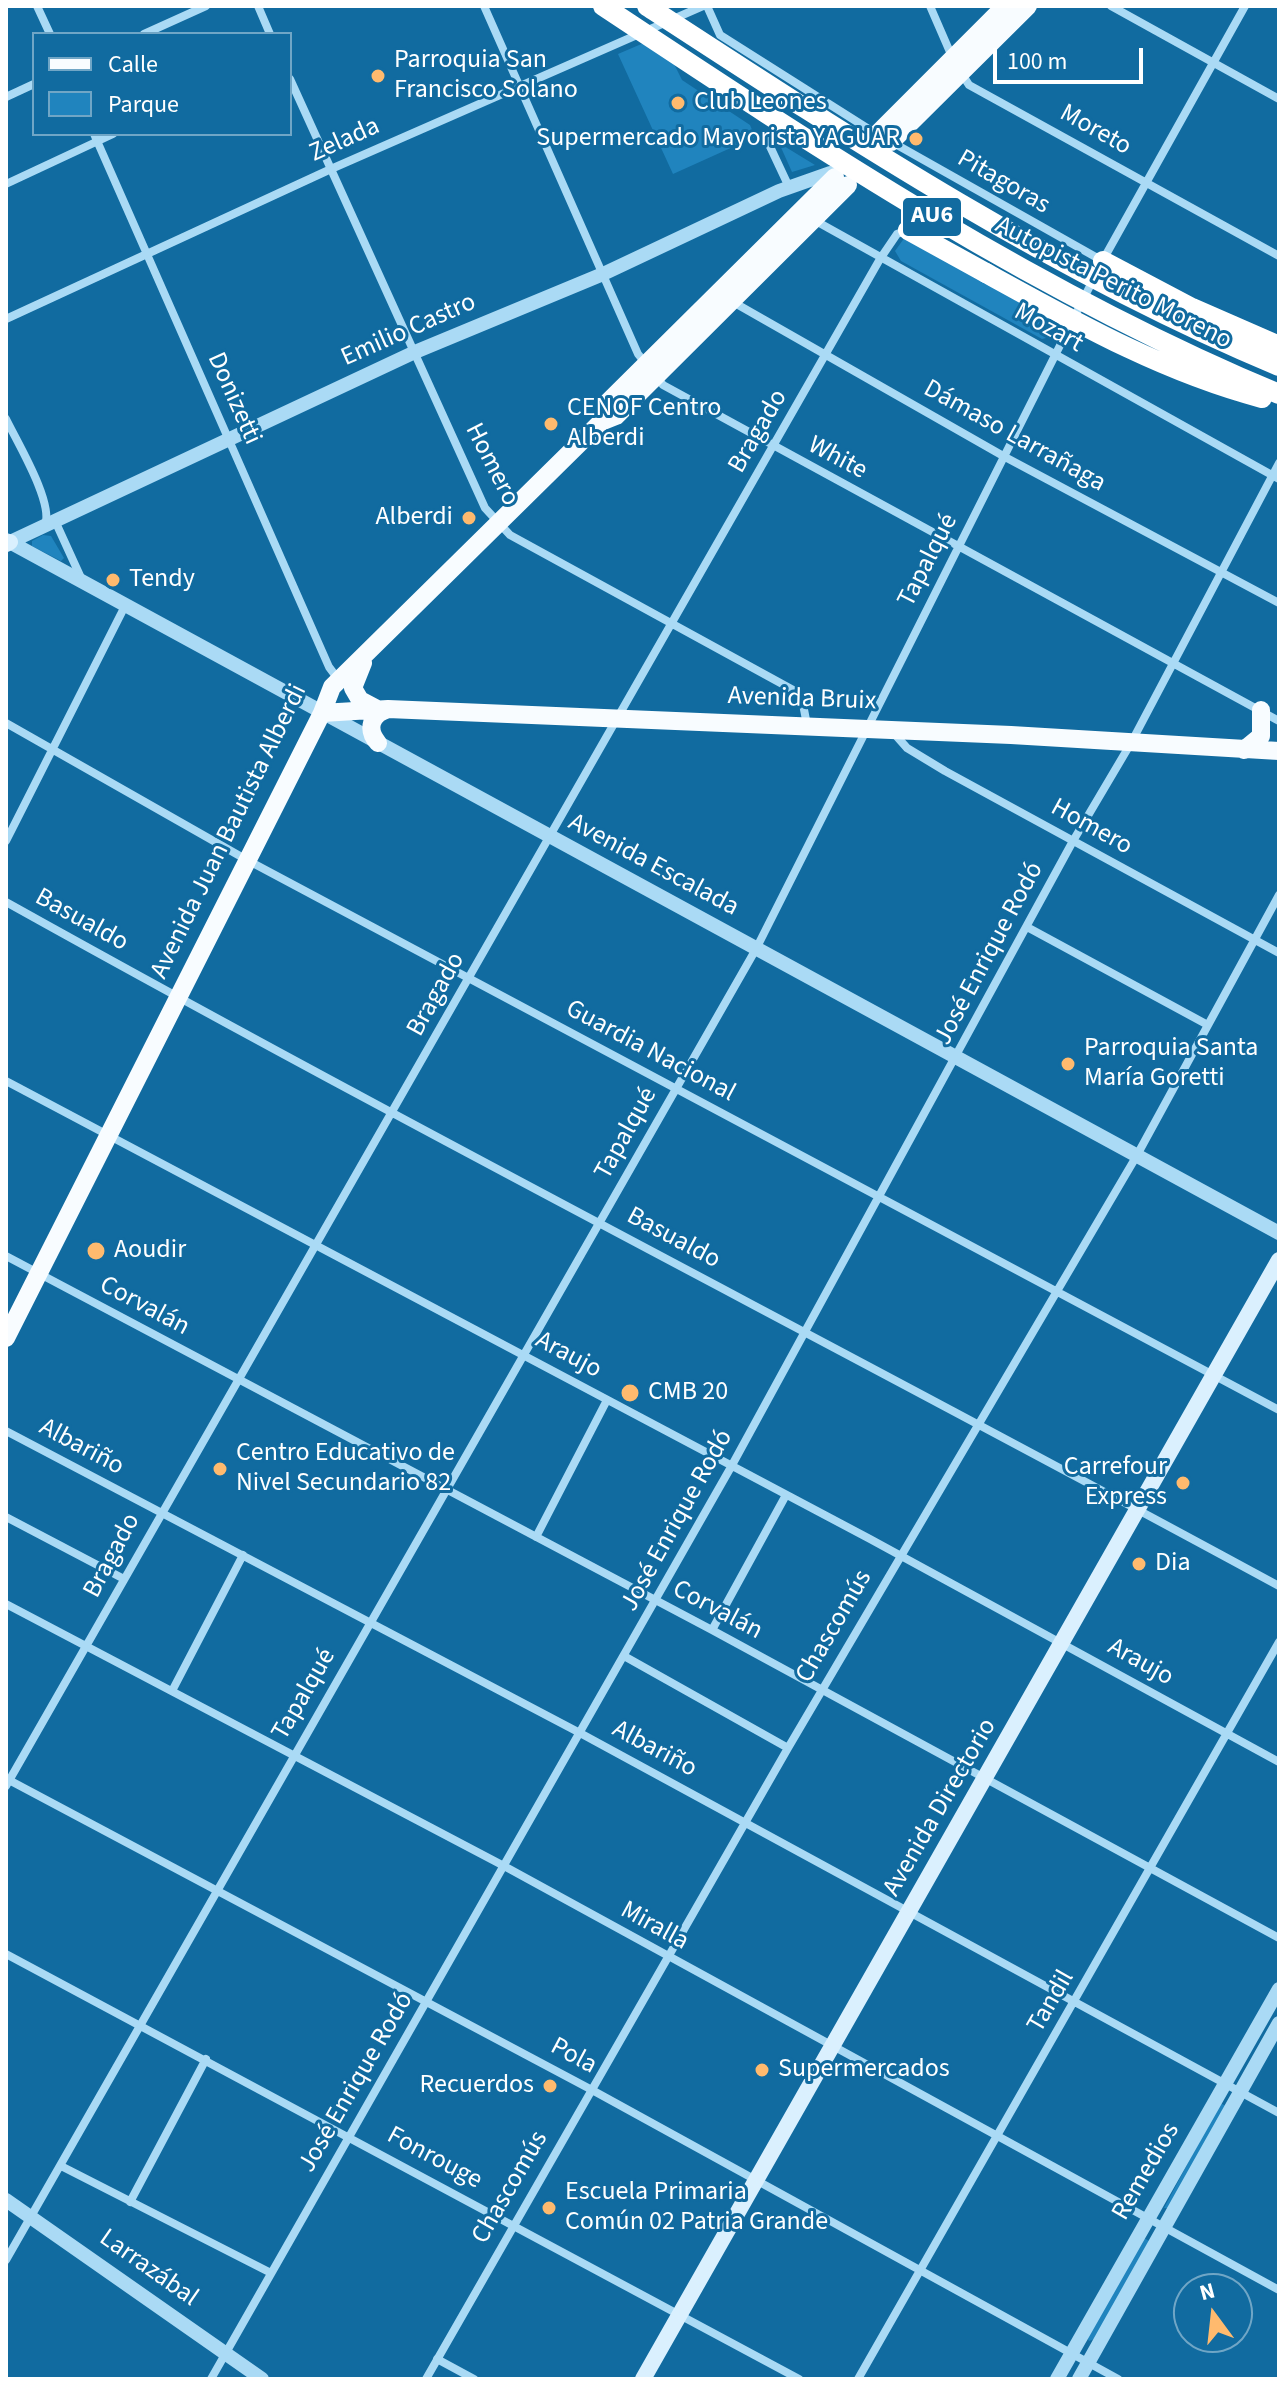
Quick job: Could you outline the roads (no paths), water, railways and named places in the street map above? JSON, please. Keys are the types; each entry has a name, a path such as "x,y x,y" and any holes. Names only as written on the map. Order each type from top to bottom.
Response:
{"highway":[{"name":"Autopista Perito Moreno","path":"603,6 783,125 1012,264 1173,348 1279,394"},
{"name":"Autopista Perito Moreno","path":"647,6 792,101 1042,253 1129,299 1279,366"},
{"path":"908,230 1167,367 1279,403"},
{"path":"1103,261 1279,346"}],"main road":[{"path":"884,138 956,65 1005,6"},
{"path":"956,65 1028,6"},
{"name":"Avenida Juan Bautista Alberdi","path":"6,1338 322,713 326,696 338,679 370,652 601,422 607,403 733,302 838,178"},
{"name":"Avenida Juan Bautista Alberdi","path":"651,370 807,214"},
{"path":"370,652 356,675 353,688 360,700 382,709 371,722 371,730 378,743"},
{"name":"Avenida Bruix","path":"322,713 382,709 866,728 1279,751"},
{"path":"1244,750 1261,736 1261,710"},
{"name":"Avenida Directorio","path":"643,2379 1279,1260"}],"street":[{"path":"37,6 49,32"},
{"path":"148,32 206,6"},
{"path":"258,6 269,32"},
{"name":"White","path":"484,6 638,354 663,385 1279,721"},
{"path":"705,6 720,35 884,138"},
{"name":"Zelada","path":"6,319 331,169 705,6"},
{"name":"Moreto","path":"930,6 956,65 969,85 1279,256"},
{"path":"1111,6 1279,99"},
{"name":"Tapalqué","path":"6,2260 756,949 1103,261 1211,61 1245,6"},
{"name":"Homero","path":"292,83 485,508 510,535 795,691 802,699 807,726"},
{"path":"6,97 32,85"},
{"path":"6,184 96,138"},
{"name":"Donizetti","path":"96,138 329,667 338,679"},
{"path":"766,138 789,187"},
{"name":"Pitagoras","path":"884,138 1103,261"},
{"name":"Emilio Castro","path":"7,542 49,526 415,352 603,274 789,187 838,178"},
{"name":"Mozart","path":"807,214 880,259 1276,477"},
{"name":"Bragado","path":"7,1782 87,1647 160,1512 240,1381 394,1113 880,259 897,234 908,230"},
{"name":"Dámaso Larrañaga","path":"733,302 1005,457 1279,603"},
{"path":"6,419 43,498 49,526 82,581"},
{"name":"José Enrique Rodó","path":"211,2379 731,1467 957,1059 1073,841 1131,743 1220,572 1276,477 1279,463"},
{"name":"Avenida Escalada","path":"7,542 1279,1233"},
{"path":"6,841 125,606"},
{"name":"Guardia Nacional","path":"6,723 247,860 1279,1410"},
{"name":"Homero","path":"891,729 907,748 1279,953"},
{"name":"Chascomús","path":"426,2379 822,1689 1136,1157 1279,895"},
{"name":"Basualdo","path":"6,902 177,998 979,1423 1279,1586"},
{"path":"1027,927 1206,1024"},
{"name":"Araujo","path":"6,1081 786,1495 1279,1762"},
{"name":"Corvalán","path":"6,1256 712,1630 1279,1938"},
{"path":"536,1537 607,1400"},
{"name":"Albariño","path":"6,1431 580,1733 1279,2113"},
{"path":"712,1630 786,1495"},
{"path":"6,1517 124,1579"},
{"path":"172,1691 243,1555"},
{"name":"Miralla","path":"6,1604 504,1866 667,1958 1279,2290"},
{"name":"Tandil","path":"858,2379 1075,2004 1279,1642"},
{"path":"624,1656 788,1748"},
{"name":"Pola","path":"7,1782 592,2090 1118,2379"},
{"name":"Fonrouge","path":"6,1954 799,2379"},
{"name":"Remedios","path":"1057,2379 1279,1989"},
{"name":"Remedios","path":"1079,2379 1279,2023"},
{"path":"130,2202 206,2059"},
{"path":"61,2166 271,2273"},
{"name":"Larrazábal","path":"6,2200 262,2379"},
{"path":"437,2359 474,2379"}],"place":[{"name":"Parroquia San Francisco Solano","path":"378,76"},
{"name":"Club Leones","path":"678,103"},
{"name":"Supermercado Mayorista YAGUAR","path":"916,139"},
{"name":"CENOF Centro Alberdi","path":"551,424"},
{"name":"Alberdi","path":"469,518"},
{"name":"Tendy","path":"113,580"},
{"name":"Parroquia Santa María Goretti","path":"1068,1064"},
{"name":"Aoudir","path":"96,1251"},
{"name":"CMB 20","path":"630,1393"},
{"name":"Centro Educativo de Nivel Secundario 82","path":"220,1469"},
{"name":"Carrefour Express","path":"1183,1483"},
{"name":"Dia","path":"1139,1564"},
{"name":"Supermercados","path":"762,2070"},
{"name":"Recuerdos","path":"550,2086"},
{"name":"Escuela Primaria Común 02 Patria Grande","path":"549,2208"}]}
